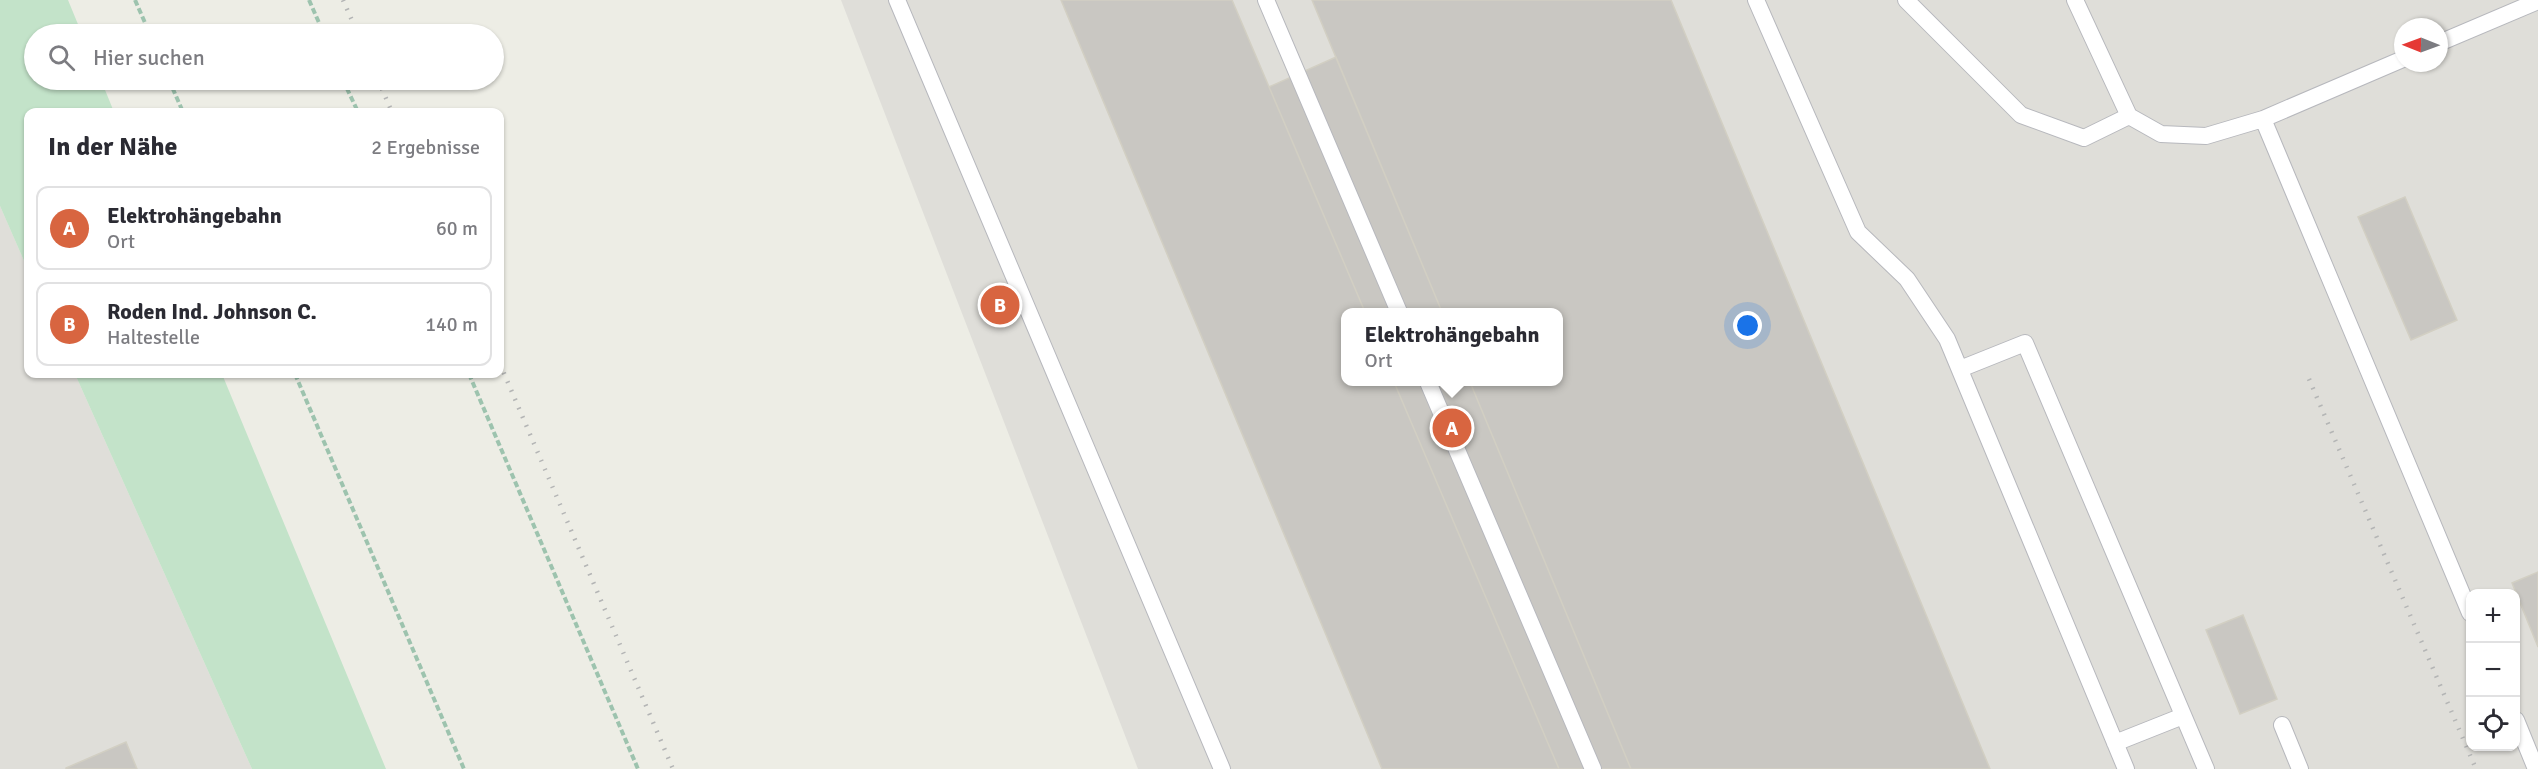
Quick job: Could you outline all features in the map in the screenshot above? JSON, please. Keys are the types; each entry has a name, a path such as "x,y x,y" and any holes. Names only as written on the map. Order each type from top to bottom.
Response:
{"lane":[{"path":"897,0 1222,769"},
{"path":"1266,0 1397,308"},
{"path":"1756,0 1857,232 1907,279 1947,339 2126,769"},
{"path":"1906,0 2021,115 2084,138 2129,116"},
{"path":"2075,0 2129,116 2162,134 2206,136 2263,119 2394,63"},
{"path":"2448,39 2538,1"},
{"path":"2263,119 2466,603"},
{"path":"1960,369 2025,343 2206,769"},
{"path":"1430,386 1593,769"},
{"path":"2115,742 2183,716"},
{"path":"2282,725 2300,769"},
{"path":"2520,730 2536,769"}],"path":[{"path":"135,0 146,24"},
{"path":"309,0 320,24"},
{"path":"173,90 181,108"},
{"path":"348,90 356,108"},
{"path":"297,378 464,769"},
{"path":"471,378 638,769"}],"shaded area":[{"path":"841,0 2538,0 2538,769 1138,769"},
{"path":"0,206 24,261 24,378 77,378 252,769 0,769"}],"green space":[{"path":"0,0 68,0 78,24 24,24 24,90 105,90 112,108 24,108 24,261 0,206"},
{"path":"77,378 224,378 386,769 252,769"}],"building":[{"path":"1061,0 1232,0 1363,308 1341,308 1341,386 1396,386 1559,769 1382,769"},
{"path":"1312,0 1671,0 1990,769 1631,769 1472,386 1563,386 1563,308 1440,308"},
{"path":"1336,57 1440,308 1363,308 1269,87"},
{"path":"2405,197 2457,320 2411,340 2358,217"},
{"path":"1396,386 1472,386 1631,769 1559,769"},
{"path":"2538,572 2538,647 2520,603 2520,589 2514,589 2512,583"},
{"path":"2243,615 2277,699 2240,714 2206,630"},
{"path":"126,742 137,769 66,769 66,768"}],"railway":[{"path":"343,0 354,24"},
{"path":"382,90 390,108"},
{"path":"504,373 673,769"},
{"path":"2309,379 2476,769"}],"place":[{"name":"Roden Ind. Johnson C.","path":"1000,305"},
{"name":"Elektrohängebahn","path":"1452,428"}]}
